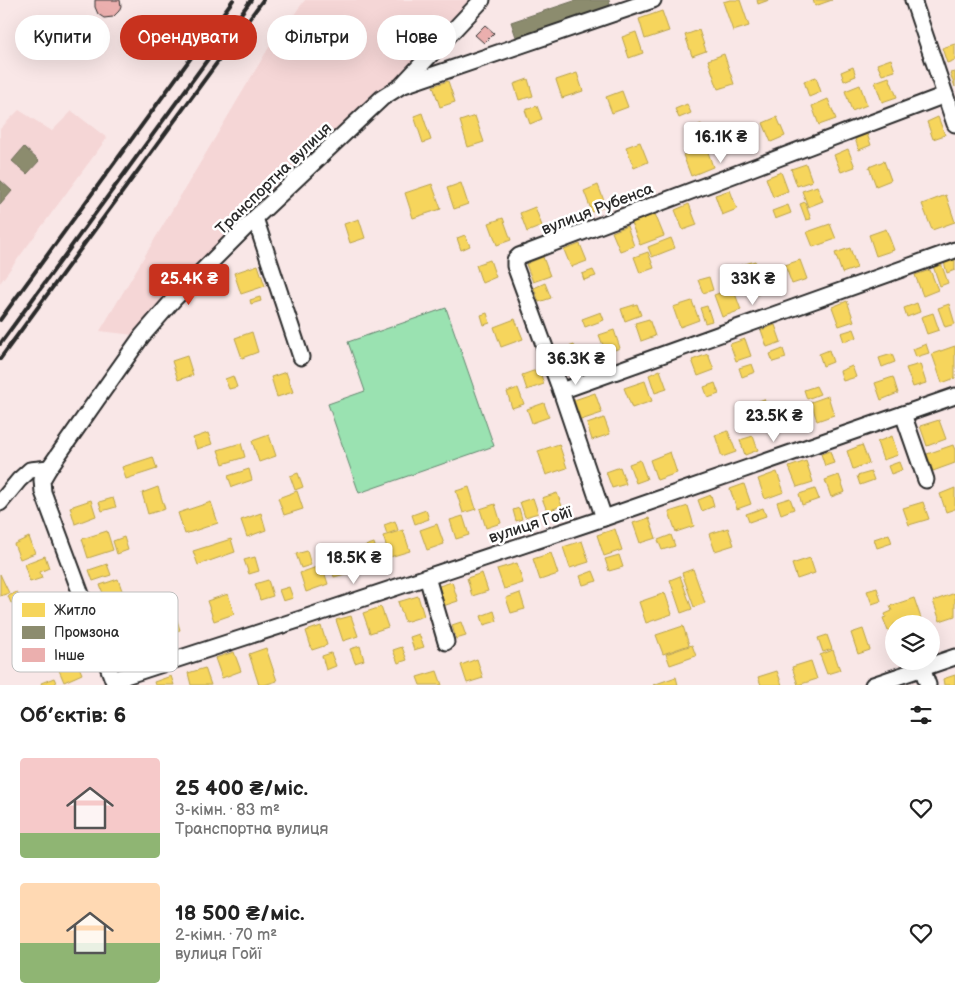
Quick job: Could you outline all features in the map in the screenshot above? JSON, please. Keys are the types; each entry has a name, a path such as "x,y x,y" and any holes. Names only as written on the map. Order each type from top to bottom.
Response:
{"street":[{"name":"Транспортна вулиця","path":"78,592 43,492 42,480 49,468 142,336 174,299 255,218 382,98 400,86 482,0"},
{"path":"400,86 653,0"},
{"path":"913,0 945,95 954,115"},
{"name":"вулиця Рубенса","path":"561,391 515,266 515,260 519,256 945,95"},
{"path":"255,218 301,357"},
{"path":"604,518 561,391 955,250"},
{"name":"вулиця Гойї","path":"178,660 604,518 955,396"},
{"path":"903,414 926,480"},
{"path":"0,503 30,470 49,468"},
{"path":"428,577 446,642"},
{"path":"940,662 955,657"},
{"path":"873,685 916,670"},
{"path":"923,670 928,685"},
{"name":"вулиця Гойї","path":"110,683 143,672"}],"shaded area":[{"path":"305,0 482,0 456,26 456,15 377,15 377,60 421,60 142,336 100,331 267,51 267,60 367,60 367,15 294,15"},
{"path":"19,110 52,131 72,111 107,138 0,283 0,129"}],"green space":[{"path":"446,308 494,446 359,493 328,404 365,391 348,342"}],"building: Житло":[{"path":"740,0 749,26 733,31 723,2"},
{"path":"757,0 769,0 758,4"},
{"path":"813,0 832,0 815,6"},
{"path":"662,11 669,31 645,39 639,19"},
{"path":"699,30 706,51 692,56 685,35"},
{"path":"636,32 643,53 629,58 622,37"},
{"path":"955,44 955,60 947,63 942,48"},
{"path":"724,54 734,84 718,89 708,60"},
{"path":"891,59 895,71 882,75 877,64"},
{"path":"853,67 856,76 844,81 841,72"},
{"path":"955,72 955,87 950,73"},
{"path":"577,73 583,91 562,98 556,80"},
{"path":"816,77 821,92 809,97 804,81"},
{"path":"889,77 897,97 882,102 875,82"},
{"path":"528,79 533,96 519,100 514,84"},
{"path":"448,81 455,102 440,107 433,86"},
{"path":"860,85 867,105 852,111 845,91"},
{"path":"622,91 628,107 612,113 606,97"},
{"path":"828,99 836,119 819,125 812,106"},
{"path":"687,104 691,113 679,118 675,109"},
{"path":"537,106 542,119 530,124 525,110"},
{"path":"422,113 431,140 423,143 414,116"},
{"path":"475,116 484,142 468,147 460,121"},
{"path":"777,117 785,136 771,142 763,123"},
{"path":"938,117 945,135 933,139 927,122"},
{"path":"701,124 708,141 691,148 685,131"},
{"path":"867,134 871,145 859,150 855,139"},
{"path":"640,142 648,162 634,168 626,147"},
{"path":"706,146 713,167 691,176 683,155"},
{"path":"848,149 855,167 841,172 834,155"},
{"path":"884,161 891,180 876,186 869,167"},
{"path":"806,164 812,181 797,186 791,169"},
{"path":"781,172 788,191 773,197 766,178"},
{"path":"461,183 468,204 454,209 447,188"},
{"path":"432,184 441,209 413,218 405,193"},
{"path":"598,185 606,206 592,212 584,191"},
{"path":"817,186 823,201 808,207 802,191"},
{"path":"730,190 737,209 722,215 715,195"},
{"path":"946,195 955,222 932,230 922,204"},
{"path":"805,202 811,219 806,220 800,204"},
{"path":"689,204 697,225 683,230 675,210"},
{"path":"788,205 791,213 775,219 772,211"},
{"path":"535,207 542,226 527,232 520,213"},
{"path":"655,214 664,236 640,245 631,223"},
{"path":"503,218 511,240 497,245 489,223"},
{"path":"359,219 365,238 350,243 344,224"},
{"path":"830,224 836,239 813,247 807,232"},
{"path":"627,226 634,246 620,251 612,232"},
{"path":"886,229 894,250 876,256 869,235"},
{"path":"465,235 470,246 461,250 457,238"},
{"path":"671,238 675,248 652,257 648,247"},
{"path":"580,244 587,261 571,267 564,250"},
{"path":"850,248 857,268 842,273 835,253"},
{"path":"648,252 654,268 640,273 634,257"},
{"path":"543,257 550,276 533,282 526,264"},
{"path":"955,258 955,270 947,273 944,262"},
{"path":"490,260 496,277 482,283 476,265"},
{"path":"800,260 807,279 792,284 785,265"},
{"path":"755,261 759,273 746,278 742,265"},
{"path":"941,263 948,283 940,286 933,266"},
{"path":"258,265 265,286 241,294 234,273"},
{"path":"593,270 596,276 584,280 582,274"},
{"path":"930,270 938,290 923,296 915,275"},
{"path":"763,273 769,290 756,295 750,278"},
{"path":"709,277 713,290 703,293 698,280"},
{"path":"545,283 551,298 539,302 534,288"},
{"path":"733,288 741,310 722,317 714,295"},
{"path":"260,297 261,301 251,304 250,300"},
{"path":"692,301 699,320 680,327 673,307"},
{"path":"847,301 854,321 839,326 832,307"},
{"path":"917,303 920,312 907,317 904,308"},
{"path":"637,304 641,315 625,321 621,309"},
{"path":"949,304 955,324 945,327 938,308"},
{"path":"707,306 712,321 705,323 700,308"},
{"path":"601,312 604,320 585,327 582,319"},
{"path":"487,313 490,323 484,325 481,315"},
{"path":"933,313 939,330 927,334 921,317"},
{"path":"515,319 523,339 501,347 494,327"},
{"path":"649,319 655,336 641,341 635,323"},
{"path":"775,325 781,342 767,347 761,330"},
{"path":"854,329 857,337 844,342 841,333"},
{"path":"614,330 620,348 606,353 599,335"},
{"path":"252,332 258,352 242,358 235,338"},
{"path":"745,339 751,356 736,361 730,344"},
{"path":"926,344 929,353 916,357 913,349"},
{"path":"574,345 581,363 566,368 560,350"},
{"path":"955,346 955,378 942,383 932,354"},
{"path":"783,349 786,358 773,362 770,354"},
{"path":"829,350 833,362 823,366 819,354"},
{"path":"708,354 714,370 698,376 692,360"},
{"path":"892,354 895,362 882,367 879,358"},
{"path":"187,356 193,375 178,380 172,361"},
{"path":"752,364 755,372 742,377 739,368"},
{"path":"920,364 926,383 913,387 906,368"},
{"path":"852,366 856,377 843,381 840,371"},
{"path":"539,369 544,384 527,390 522,375"},
{"path":"660,370 667,389 655,393 649,375"},
{"path":"286,372 293,392 277,397 271,377"},
{"path":"233,376 237,387 229,389 225,379"},
{"path":"893,377 898,393 881,400 875,383"},
{"path":"645,381 652,401 632,408 624,388"},
{"path":"715,383 719,394 708,398 704,387"},
{"path":"816,386 820,394 807,399 804,390"},
{"path":"518,388 524,404 512,408 507,392"},
{"path":"595,393 602,413 581,420 574,400"},
{"path":"828,396 834,415 817,421 811,402"},
{"path":"764,399 768,410 758,413 754,403"},
{"path":"544,403 549,417 532,423 527,409"},
{"path":"774,415 780,432 770,435 764,419"},
{"path":"604,418 610,434 592,440 587,424"},
{"path":"939,420 946,439 927,446 920,426"},
{"path":"728,431 736,452 722,457 715,435"},
{"path":"208,433 212,444 197,449 193,438"},
{"path":"269,435 276,456 259,462 252,441"},
{"path":"753,436 758,450 745,455 740,440"},
{"path":"892,436 898,455 883,460 877,442"},
{"path":"241,443 245,457 223,464 218,450"},
{"path":"559,444 567,468 546,475 538,451"},
{"path":"862,445 869,463 853,469 847,451"},
{"path":"953,445 955,463 933,471 927,454"},
{"path":"830,451 834,463 825,466 821,454"},
{"path":"670,452 677,473 657,480 650,460"},
{"path":"153,457 157,469 126,479 122,467"},
{"path":"640,460 647,479 636,483 629,464"},
{"path":"806,461 813,482 797,487 789,467"},
{"path":"899,462 902,470 891,474 888,466"},
{"path":"620,467 626,484 612,488 606,472"},
{"path":"249,469 252,480 232,487 228,476"},
{"path":"777,472 784,492 765,499 758,479"},
{"path":"871,472 874,480 860,485 857,476"},
{"path":"298,473 303,487 295,490 290,476"},
{"path":"839,475 845,492 831,497 825,480"},
{"path":"744,484 751,504 737,509 730,489"},
{"path":"158,487 165,509 148,514 142,493"},
{"path":"469,487 476,509 463,513 456,491"},
{"path":"955,488 955,509 946,512 940,494"},
{"path":"815,489 819,499 802,505 799,494"},
{"path":"297,491 303,509 284,515 278,498"},
{"path":"557,493 562,506 547,511 542,498"},
{"path":"711,495 714,506 702,511 698,500"},
{"path":"113,498 116,507 102,511 99,502"},
{"path":"533,498 538,513 525,517 520,502"},
{"path":"790,498 794,509 781,514 777,502"},
{"path":"91,500 96,516 75,524 70,507"},
{"path":"211,502 218,523 185,534 178,513"},
{"path":"923,502 929,519 909,525 903,508"},
{"path":"495,504 501,523 486,528 480,509"},
{"path":"688,506 694,526 676,532 669,512"},
{"path":"519,508 522,519 516,521 513,510"},
{"path":"763,508 766,516 749,522 746,514"},
{"path":"426,510 429,519 415,524 412,515"},
{"path":"261,513 266,530 247,537 241,520"},
{"path":"463,516 469,535 456,539 450,520"},
{"path":"649,518 656,538 640,543 633,523"},
{"path":"395,521 398,530 387,534 384,525"},
{"path":"437,524 444,544 427,550 420,530"},
{"path":"728,528 734,545 715,551 709,534"},
{"path":"615,529 622,550 604,556 597,535"},
{"path":"403,530 410,551 390,557 383,536"},
{"path":"107,531 113,550 88,558 82,539"},
{"path":"889,534 892,543 877,548 874,539"},
{"path":"671,535 675,546 662,550 658,540"},
{"path":"29,537 35,553 20,559 14,544"},
{"path":"124,537 128,550 117,554 113,541"},
{"path":"231,539 235,552 198,565 193,551"},
{"path":"582,541 589,562 570,568 563,547"},
{"path":"374,543 382,568 365,573 356,549"},
{"path":"307,551 311,565 301,568 296,554"},
{"path":"551,553 558,574 540,580 533,559"},
{"path":"343,554 349,573 334,577 328,559"},
{"path":"619,555 623,567 609,571 605,559"},
{"path":"45,556 49,568 40,572 42,578 30,582 24,564"},
{"path":"255,557 259,571 249,574 244,560"},
{"path":"810,558 815,573 797,579 792,564"},
{"path":"517,563 523,583 504,589 497,569"},
{"path":"107,564 111,575 93,581 89,570"},
{"path":"322,565 328,584 306,592 300,573"},
{"path":"693,569 705,603 694,607 682,573"},
{"path":"593,571 597,581 583,585 580,576"},
{"path":"482,573 488,591 472,596 467,578"},
{"path":"0,574 9,593 0,596"},
{"path":"680,576 692,609 681,613 670,580"},
{"path":"118,579 123,592 102,592 100,585"},
{"path":"268,580 273,596 260,600 255,584"},
{"path":"452,582 458,601 443,606 436,587"},
{"path":"289,587 293,598 283,601 279,590"},
{"path":"877,588 881,601 872,604 867,591"},
{"path":"520,593 525,609 511,613 506,598"},
{"path":"665,593 672,614 646,623 639,602"},
{"path":"955,593 955,616 940,621 940,615 938,615 933,601"},
{"path":"12,594 12,603 11,603 8,596"},
{"path":"228,594 234,614 214,621 207,601"},
{"path":"418,596 424,616 405,622 398,602"},
{"path":"914,598 920,615 885,615 892,611 890,606"},
{"path":"381,607 388,627 370,633 363,613"},
{"path":"494,611 497,621 484,625 481,616"},
{"path":"351,616 358,636 343,641 336,620"},
{"path":"461,622 466,636 456,639 452,625"},
{"path":"321,626 327,645 312,650 306,631"},
{"path":"683,626 689,645 663,654 656,635"},
{"path":"863,629 870,650 858,654 851,633"},
{"path":"419,634 424,647 414,650 410,637"},
{"path":"827,635 832,649 823,652 818,638"},
{"path":"692,645 696,656 670,665 666,654"},
{"path":"360,646 364,660 355,663 350,649"},
{"path":"402,647 407,660 398,663 393,650"},
{"path":"266,648 277,681 259,685 249,654"},
{"path":"833,650 840,670 827,674 820,655"},
{"path":"234,652 241,671 222,678 215,658"},
{"path":"331,653 336,666 326,670 322,656"},
{"path":"477,659 483,678 467,683 461,665"},
{"path":"811,661 817,679 798,685 792,667"},
{"path":"205,668 211,685 191,685 188,673"},
{"path":"437,671 442,685 420,685 417,677"},
{"path":"777,671 782,685 761,685 758,677"},
{"path":"60,672 81,672 82,674 64,682"},
{"path":"955,675 955,685 944,685 943,679"},
{"path":"171,676 174,685 155,685 154,682"},
{"path":"676,677 678,685 653,685"},
{"path":"54,678 57,685 42,685 41,683"}],"building: Промзона":[{"path":"577,0 609,0 610,5 516,37 511,22"},
{"path":"24,147 39,161 27,174 12,161"},
{"path":"0,180 12,191 0,205"}],"building: Інше":[{"path":"95,0 120,0 121,6 119,11 110,17 110,15 98,14"},
{"path":"485,25 494,33 484,43 475,35"}],"railway":[{"path":"0,320 233,0"},
{"path":"0,344 251,0"},
{"path":"0,359 263,0"}]}
